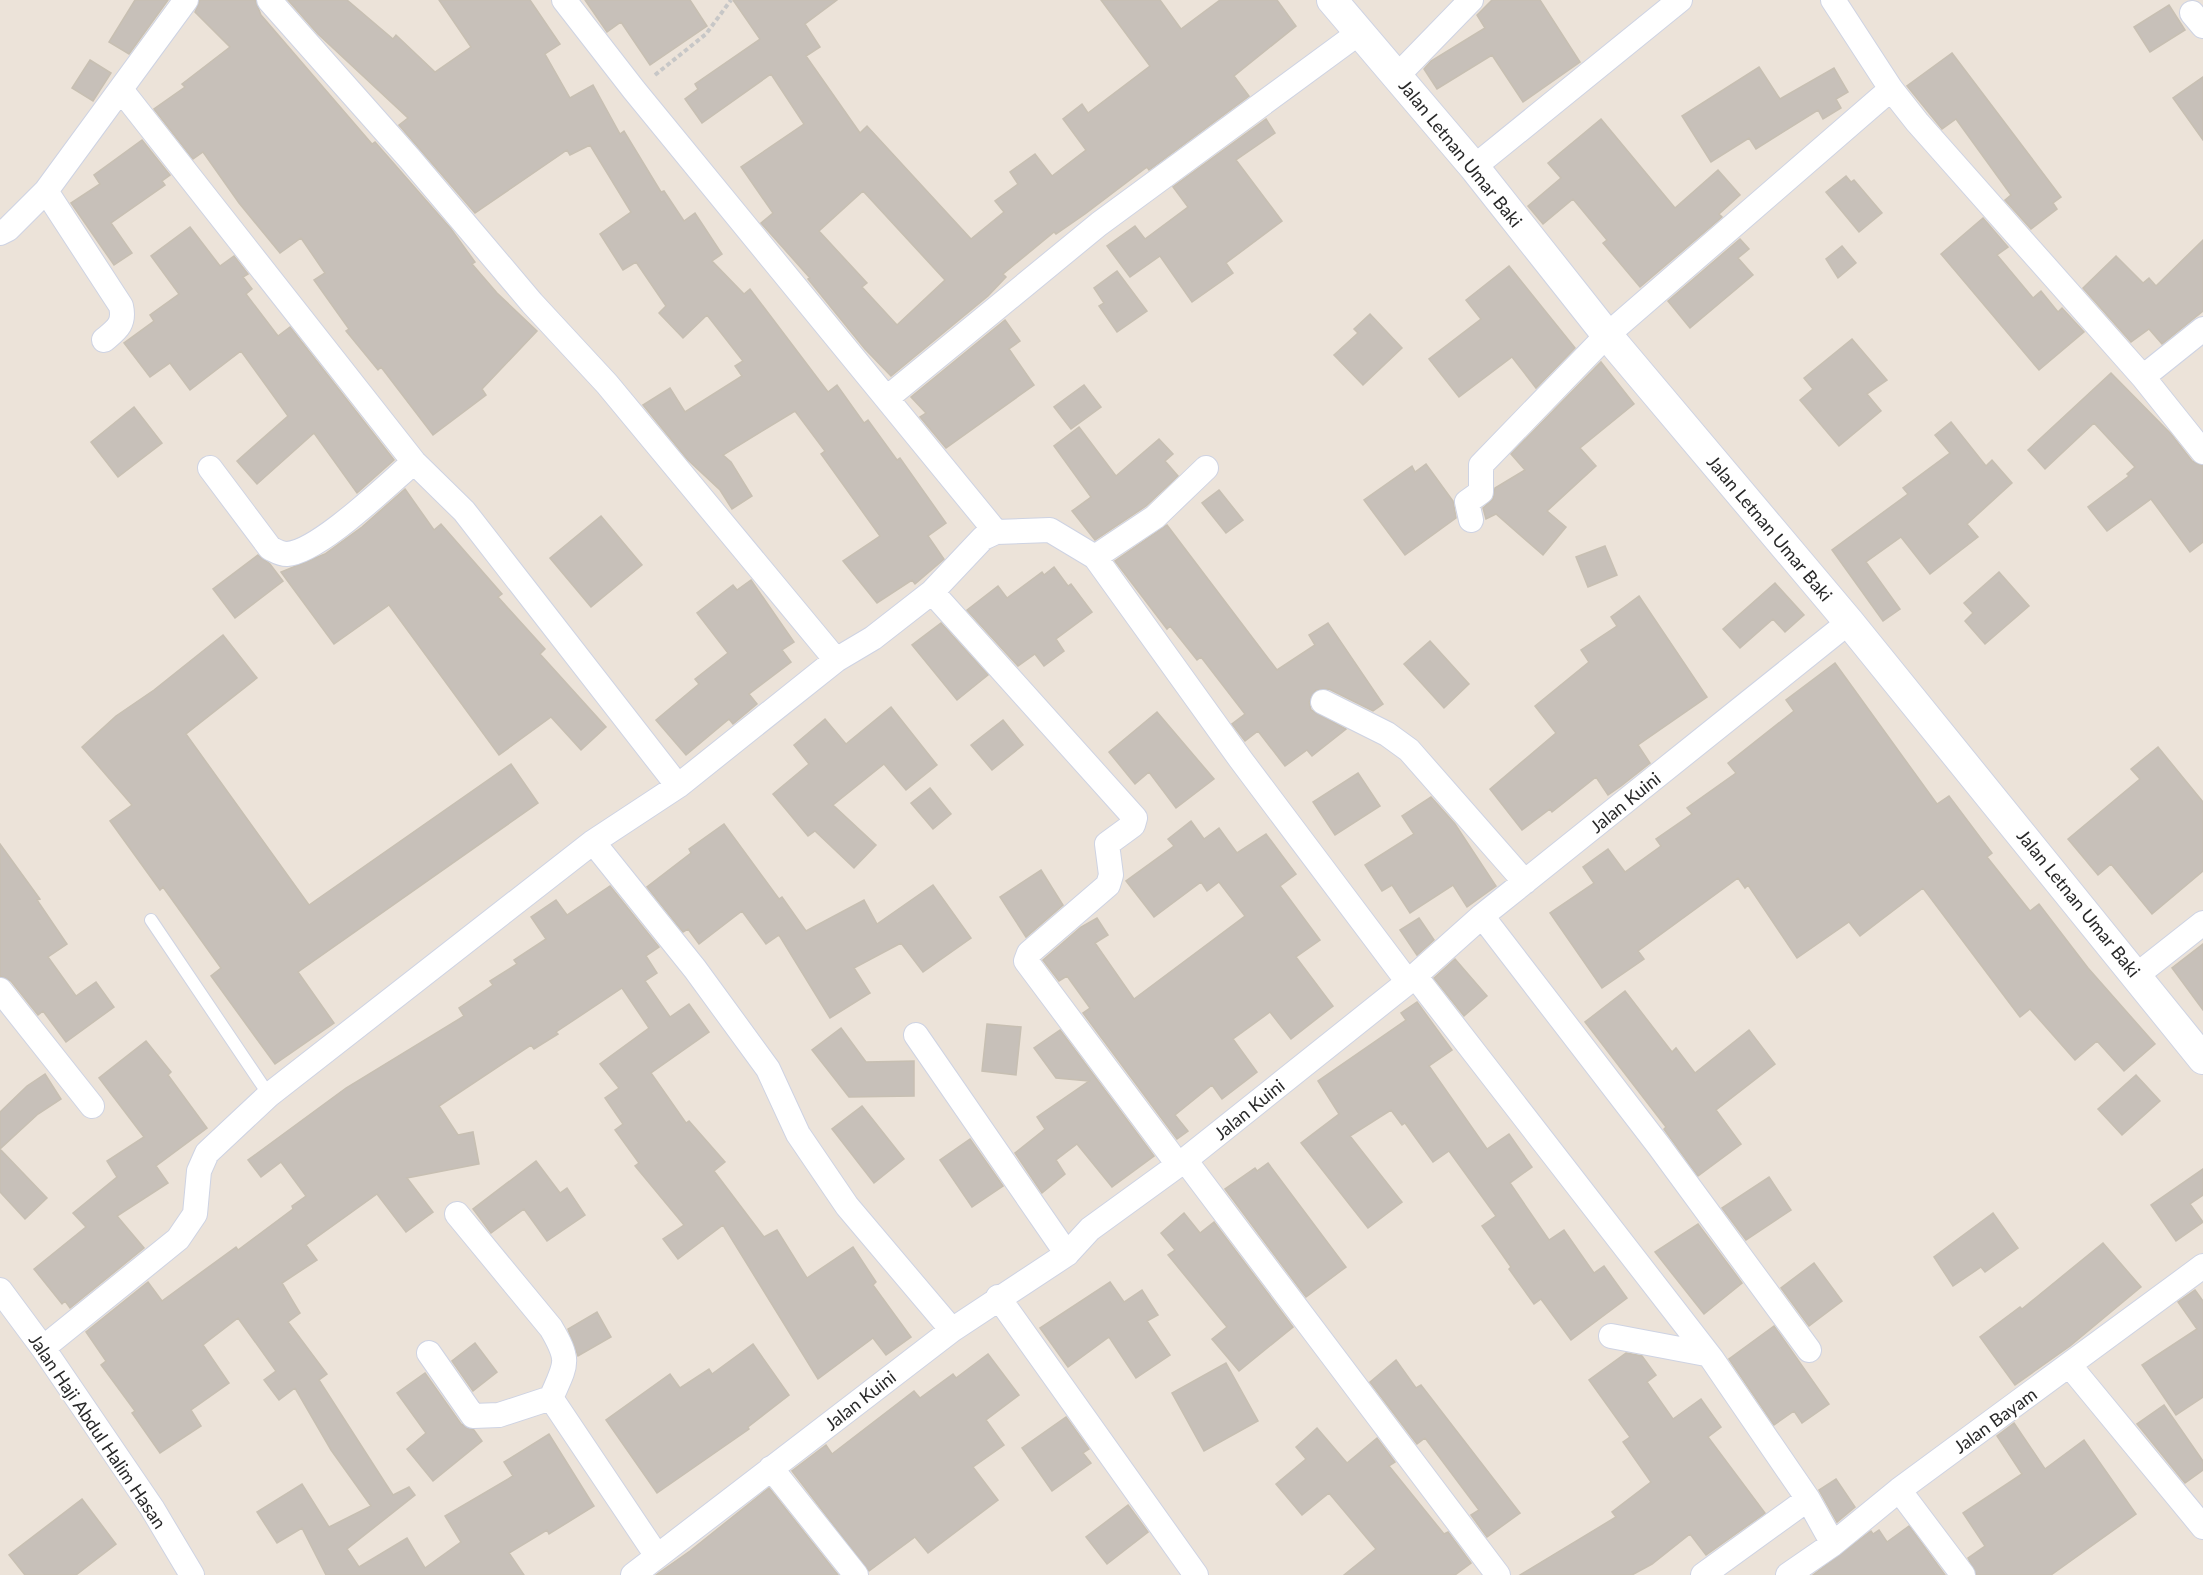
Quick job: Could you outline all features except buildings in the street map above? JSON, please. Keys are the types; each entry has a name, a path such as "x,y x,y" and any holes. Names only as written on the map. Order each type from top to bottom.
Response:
{"street":[{"path":"0,233 8,229 46,191 122,91 186,0"},
{"path":"269,0 410,159 532,303 607,384 836,660"},
{"path":"564,0 634,90 996,532"},
{"name":"Jalan Letnan Umar Baki","path":"1332,0 1474,167 1607,335 1850,622 2203,1059"},
{"path":"1398,75 1471,0"},
{"path":"1474,167 1680,0"},
{"path":"1833,0 1891,89 1917,122 2143,377 2203,452"},
{"path":"887,398 1099,224 1360,32"},
{"path":"1471,520 1467,502 1481,492 1481,465 1607,335 1891,89"},
{"path":"122,91 414,462 464,512 678,786"},
{"path":"46,191 121,306 123,316 120,326 104,340"},
{"path":"2143,377 2203,329"},
{"path":"210,468 270,548 285,554 296,553 336,529 414,462"},
{"path":"1095,556 1155,517 1206,468"},
{"path":"43,1348 154,1261 178,1239 195,1214 199,1171 207,1153 269,1095 592,842 678,786 836,660 873,638 932,592 983,538 996,532 1050,530 1095,556 1241,760 1706,1354 1808,1499 1833,1544"},
{"path":"932,592 1135,818 1133,825 1107,844 1111,875 1108,885 1029,953 1026,961 1498,1575"},
{"name":"Jalan Kuini","path":"633,1575 952,1329 1067,1254 1090,1229 1181,1162 1411,979 1482,916 1850,622"},
{"path":"1323,702 1387,734 1409,750 1525,882"},
{"path":"592,842 695,969 768,1069 798,1134 847,1206 952,1329"},
{"path":"1482,916 1659,1146 1809,1350"},
{"path":"2137,975 2203,923"},
{"path":"0,990 92,1106"},
{"path":"916,1035 1067,1254"},
{"path":"429,1353 473,1416 499,1415 550,1398 565,1366 559,1343 551,1328 457,1214"},
{"name":"Jalan Bayam","path":"1788,1575 1833,1544 1899,1490 2203,1266"},
{"name":"Jalan Haji Abdul Halim Hasan","path":"0,1290 43,1348 152,1508 192,1575"},
{"path":"998,1297 1196,1575"},
{"path":"1611,1336 1706,1354"},
{"path":"2070,1366 2203,1527"},
{"path":"550,1398 657,1556"},
{"path":"771,1468 856,1575"},
{"path":"1899,1490 1963,1575"},
{"path":"1703,1575 1808,1499"}],"lane":[{"path":"151,920 269,1095"}],"path":[{"path":"634,90 700,40 731,0"}]}
